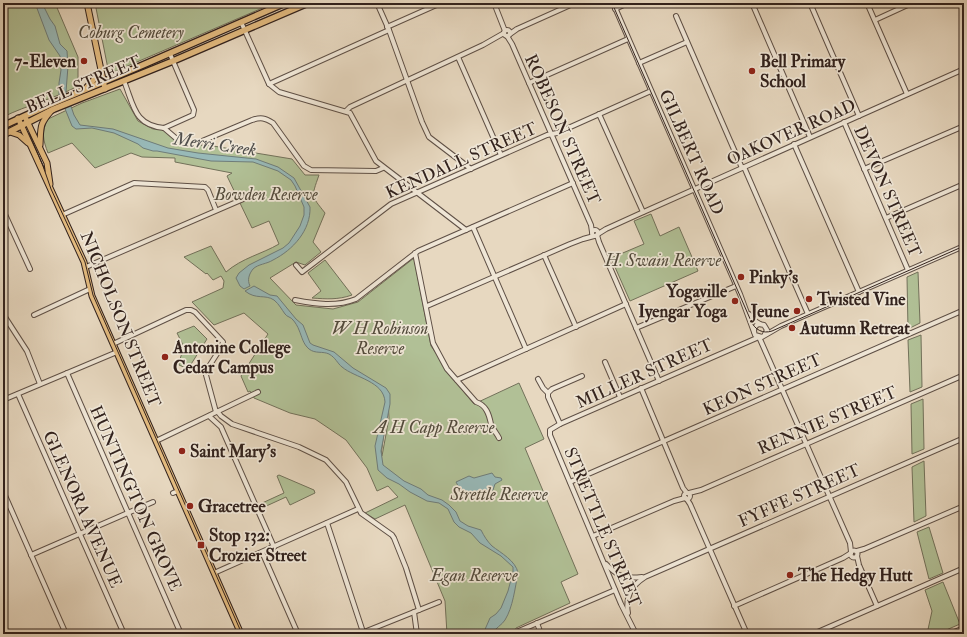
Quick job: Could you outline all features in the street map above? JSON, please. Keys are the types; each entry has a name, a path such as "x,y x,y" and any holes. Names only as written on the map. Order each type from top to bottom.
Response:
{"highway":[{"name":"BELL STREET","path":"3,126 24,115 170,54 285,3"},
{"name":"BELL STREET","path":"3,135 73,101 124,82 308,3"}],"main road":[{"path":"87,3 100,72 105,88"},
{"path":"85,89 100,72"},
{"path":"40,148 41,126 53,110"},
{"name":"NICHOLSON STREET","path":"24,115 48,166 51,191"},
{"name":"NICHOLSON STREET","path":"18,118 86,267 90,290 241,634"},
{"path":"10,132 19,135 30,145"}],"street":[{"path":"377,3 429,137 471,168"},
{"path":"269,84 441,3"},
{"name":"ROBESON STREET","path":"494,3 659,381"},
{"path":"346,111 350,107 496,38 575,3"},
{"name":"GILBERT ROAD","path":"613,3 748,312 754,332"},
{"path":"615,9 628,3"},
{"path":"752,3 810,137"},
{"path":"810,3 859,116"},
{"path":"867,3 907,94"},
{"path":"875,20 912,3"},
{"path":"676,16 808,314"},
{"path":"241,22 269,84 279,92 350,113 353,116 376,161 383,168 466,230"},
{"path":"529,83 628,39"},
{"path":"639,63 687,42"},
{"path":"164,128 193,114 194,110 170,54"},
{"path":"458,57 501,155"},
{"name":"OAKOVER ROAD","path":"427,306 606,229 964,68"},
{"path":"124,82 134,107 141,119 148,125 164,128 178,140 195,144 252,120 266,118 273,122 304,166 311,170 376,171 383,168"},
{"name":"KENDALL STREET","path":"296,265 302,272 390,204 651,91"},
{"path":"599,114 642,212"},
{"name":"DEVON STREET","path":"844,122 908,270"},
{"path":"864,169 964,126"},
{"path":"794,144 859,292"},
{"path":"62,215 134,183 205,187 208,190 216,210"},
{"path":"295,300 326,304 346,303 361,295 415,253 573,183"},
{"path":"886,218 964,184"},
{"path":"86,267 248,197"},
{"path":"3,210 30,269"},
{"path":"473,227 526,349"},
{"name":"MILLER STREET","path":"550,430 560,424 641,388 749,342 781,326 964,246"},
{"path":"415,253 427,306 433,343 447,369 476,402 482,404 492,420 491,424 499,438"},
{"path":"544,255 576,327"},
{"path":"636,328 736,286"},
{"path":"34,315 90,290"},
{"path":"457,380 626,304"},
{"path":"113,344 186,310 195,312 223,342 206,371 206,376 217,412 232,424 299,447 326,460 346,482 361,513 394,538 406,568 419,610"},
{"name":"KEON STREET","path":"570,482 964,310"},
{"name":"GILBERT ROAD","path":"748,312 755,321 763,325"},
{"path":"3,314 27,351 40,384"},
{"path":"749,342 754,337 756,326 763,325 767,330 762,336"},
{"name":"MILLER STREET","path":"763,325 770,328 781,326"},
{"path":"754,332 762,336 764,345 806,444 877,606"},
{"path":"3,400 117,352"},
{"path":"605,362 620,398"},
{"name":"HUNTINGTON GROVE","path":"67,373 181,634"},
{"name":"RENNIE STREET","path":"593,536 964,375"},
{"path":"548,393 552,389 582,376"},
{"path":"538,379 548,393 548,397 560,424"},
{"path":"641,388 747,634"},
{"path":"156,441 258,392"},
{"name":"GLENORA AVENUE","path":"18,394 124,634"},
{"path":"209,416 222,428 274,547"},
{"name":"STRETTLE STREET","path":"550,430 550,436 603,562 636,634"},
{"name":"FYFFE STREET","path":"629,618 627,604 629,594 633,586 645,577 964,438"},
{"path":"3,491 66,634"},
{"path":"172,493 178,491"},
{"path":"31,555 154,502"},
{"path":"734,606 964,506"},
{"path":"214,572 358,509"},
{"path":"327,523 361,633 439,602"},
{"path":"262,552 298,634"},
{"name":"FYFFE STREET","path":"603,562 616,574 624,578 645,577"},
{"path":"813,634 964,568"},
{"path":"514,633 615,590"},
{"path":"414,612 416,634"},
{"path":"537,623 541,634"},
{"path":"3,626 7,634"},
{"path":"949,634 956,633 964,628"}],"green space":[{"path":"3,3 55,3 78,57 78,86 60,95 3,117"},
{"name":"Coburg Cemetery","path":"95,3 274,3 109,74"},
{"path":"120,89 138,121 153,129 163,129 179,143 190,146 207,145 292,159 305,175 319,175 314,196 317,203 325,213 313,242 321,252 305,265 296,262 270,278 296,305 333,309 358,302 414,258 431,346 474,404 519,383 544,439 525,448 578,574 561,582 570,603 516,628 514,634 447,634 445,601 405,505 375,519 365,513 398,497 388,486 377,491 367,468 346,440 315,419 290,413 254,398 250,391 248,392 241,376 268,334 244,313 214,325 192,302 223,288 224,281 221,276 213,280 207,273 206,274 184,257 211,246 226,272 239,263 279,244 269,221 252,228 227,176 232,173 175,162 175,158 142,157 131,153 95,168 72,143 48,153 45,144 44,128 48,119 82,103","holes":["388,401 389,418 382,456 381,456"]},
{"name":"H. Swain Reserve","path":"651,214 660,236 679,227 698,271 630,301 611,258 644,244 634,221"},
{"path":"325,260 352,295 327,299 312,298 321,291 308,273"},
{"path":"918,272 920,323 908,329 907,277"},
{"path":"194,326 207,339 188,369 179,365 184,347 177,333"},
{"path":"921,335 922,387 910,392 908,340"},
{"path":"923,399 924,449 912,454 911,404"},
{"path":"924,461 926,516 914,522 912,467"},
{"path":"279,475 314,490 315,493 290,505 286,497 262,508 260,504 284,493 277,476"},
{"path":"929,527 943,573 929,579 917,532"},
{"path":"943,582 960,624 937,634 927,634 932,611 925,590"}],"water":[{"path":"35,3 42,3 55,26 60,44 67,51 68,66 66,92 74,115 80,125 113,129 168,148 198,153 256,159 278,167 294,178 310,207 310,215 307,224 294,245 287,251 271,261 253,269 249,277 250,286 244,289 240,286 236,278 239,273 249,265 283,248 289,243 300,226 304,215 304,207 291,180 278,171 253,162 211,161 153,151 143,148 138,144 114,133 92,128 76,129 72,126 59,94 61,70 60,56 49,40"},
{"path":"254,286 270,295 277,296 296,319 303,325 310,343 334,352 353,368 386,388 390,394 390,404 381,451 383,465 404,481 449,505 456,512 460,521 468,526 481,530 492,546 508,558 517,569 518,573 508,615 504,622 492,634 483,634 490,618 501,608 508,591 513,567 501,556 480,543 471,533 459,527 454,522 448,509 439,503 427,501 410,492 387,478 378,470 375,446 385,402 380,389 342,367 329,354 309,349 304,343 295,322 286,315 274,300 267,297 249,294 245,291"},
{"path":"492,473 495,477 501,478 502,480 495,484 493,490 477,495 474,498 463,495 456,482 469,476 474,478"}],"tram line":[{"path":"612,3 751,321 757,329 762,332 772,331 964,246"},
{"path":"29,133 51,189 85,262 93,295 242,634"}],"place":[{"name":"7-Eleven","path":"84,61"},
{"name":"Bell Primary School","path":"752,71"},
{"name":"Pinky's","path":"741,277"},
{"name":"Twisted Vine","path":"809,299"},
{"name":"Yogaville Iyengar Yoga","path":"735,301"},
{"name":"Jeune","path":"797,311"},
{"name":"Autumn Retreat","path":"792,328"},
{"name":"Antonine College Cedar Campus","path":"165,357"},
{"name":"Saint Mary's","path":"182,451"},
{"name":"Gracetree","path":"190,506"},
{"name":"Stop 132: Crozier Street","path":"201,545"},
{"name":"The Hedgy Hutt","path":"790,575"}],"water label":[{"name":"Merri Creek","path":"215,144"}],"park label":[{"name":"Bowden Reserve","path":"266,194"},
{"name":"W H Robinson Reserve","path":"380,338"},
{"name":"A H Capp Reserve","path":"434,427"},
{"name":"Strettle Reserve","path":"499,494"},
{"name":"Egan Reserve","path":"474,575"}]}
